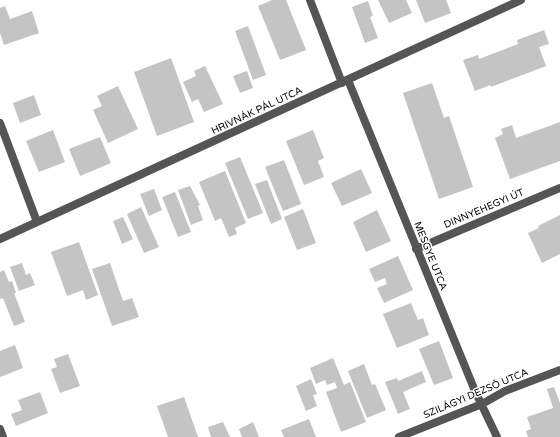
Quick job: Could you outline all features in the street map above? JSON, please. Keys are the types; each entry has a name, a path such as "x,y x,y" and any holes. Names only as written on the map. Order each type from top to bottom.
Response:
{"street":[{"name":"MESGYE UTCA","path":"310,0 497,437"},
{"name":"HRIVNÁK PÁL UTCA","path":"0,239 521,0"},
{"path":"0,123 37,222"},
{"name":"DINNYEHEGYI ÚT","path":"416,249 560,188"},
{"name":"SZILÁGYI DEZSŐ UTCA","path":"399,437 482,404 506,391 560,370"},
{"path":"0,429 3,437"}],"building":[{"path":"272,0 286,0 306,50 280,60 258,6"},
{"path":"378,0 406,0 412,13 389,23"},
{"path":"416,0 446,0 451,13 425,23"},
{"path":"368,1 373,16 370,17 378,38 365,43 352,7"},
{"path":"5,6 10,19 32,11 39,33 4,45 0,33 0,8"},
{"path":"248,26 266,75 253,80 235,31"},
{"path":"544,30 549,44 539,47 546,66 491,87 490,85 475,91 463,60 478,55 479,59 518,44 517,40"},
{"path":"171,58 194,122 157,136 134,72"},
{"path":"205,66 223,104 204,112 198,99 192,102 183,82 196,76 194,71"},
{"path":"247,71 253,88 240,93 233,76"},
{"path":"432,83 444,118 449,116 473,187 439,199 403,93"},
{"path":"118,86 138,129 108,143 93,110 102,106 97,96"},
{"path":"34,95 41,115 20,123 13,103"},
{"path":"560,122 560,161 510,179 495,138 503,134 501,129 512,125 516,138"},
{"path":"53,130 65,162 39,172 26,141"},
{"path":"313,130 324,158 318,161 324,177 304,185 286,141"},
{"path":"100,137 111,163 80,176 69,149"},
{"path":"240,157 263,213 248,219 225,163"},
{"path":"284,160 301,204 283,211 265,167"},
{"path":"361,169 372,193 342,206 331,183"},
{"path":"225,171 246,223 235,228 237,234 229,237 221,218 215,221 199,182"},
{"path":"267,180 282,219 271,224 255,184"},
{"path":"190,186 200,205 198,206 203,220 191,225 178,190"},
{"path":"154,189 162,210 149,216 140,194"},
{"path":"175,192 191,232 178,237 162,197"},
{"path":"141,207 159,247 144,253 127,214"},
{"path":"303,209 316,243 297,250 284,217"},
{"path":"377,210 391,241 366,252 353,222"},
{"path":"560,215 560,254 542,263 528,233"},
{"path":"123,217 133,239 122,244 113,221"},
{"path":"79,242 98,295 86,300 83,290 67,296 51,252"},
{"path":"398,256 413,290 384,303 377,288 387,284 385,278 375,282 369,269"},
{"path":"22,263 26,275 30,273 35,285 19,291 10,267"},
{"path":"110,263 123,301 132,298 139,317 112,326 92,269"},
{"path":"4,270 9,282 12,281 16,293 14,293 25,322 14,326 3,298 0,299 0,272"},
{"path":"411,303 418,320 423,318 429,335 397,348 383,314"},
{"path":"439,341 453,378 434,385 419,349"},
{"path":"15,345 23,368 0,377 0,351"},
{"path":"68,354 80,386 60,393 51,369 57,367 54,359"},
{"path":"333,358 344,385 350,382 366,422 341,432 326,392 337,388 335,382 327,385 325,380 316,384 310,368"},
{"path":"364,364 372,385 375,384 386,410 367,418 348,371"},
{"path":"422,371 426,382 403,392 410,409 398,414 385,382 397,378 398,381"},
{"path":"311,379 317,394 313,395 317,406 306,411 296,386"},
{"path":"554,387 560,403 560,437 528,437 526,431 531,429 527,417 553,408 547,389"},
{"path":"40,392 48,413 16,426 11,414 22,410 18,400"},
{"path":"184,397 198,437 168,437 157,406"},
{"path":"309,419 316,437 284,437 281,430"},
{"path":"223,422 230,437 211,437 208,427"},
{"path":"253,422 259,437 242,437 239,429"}]}
